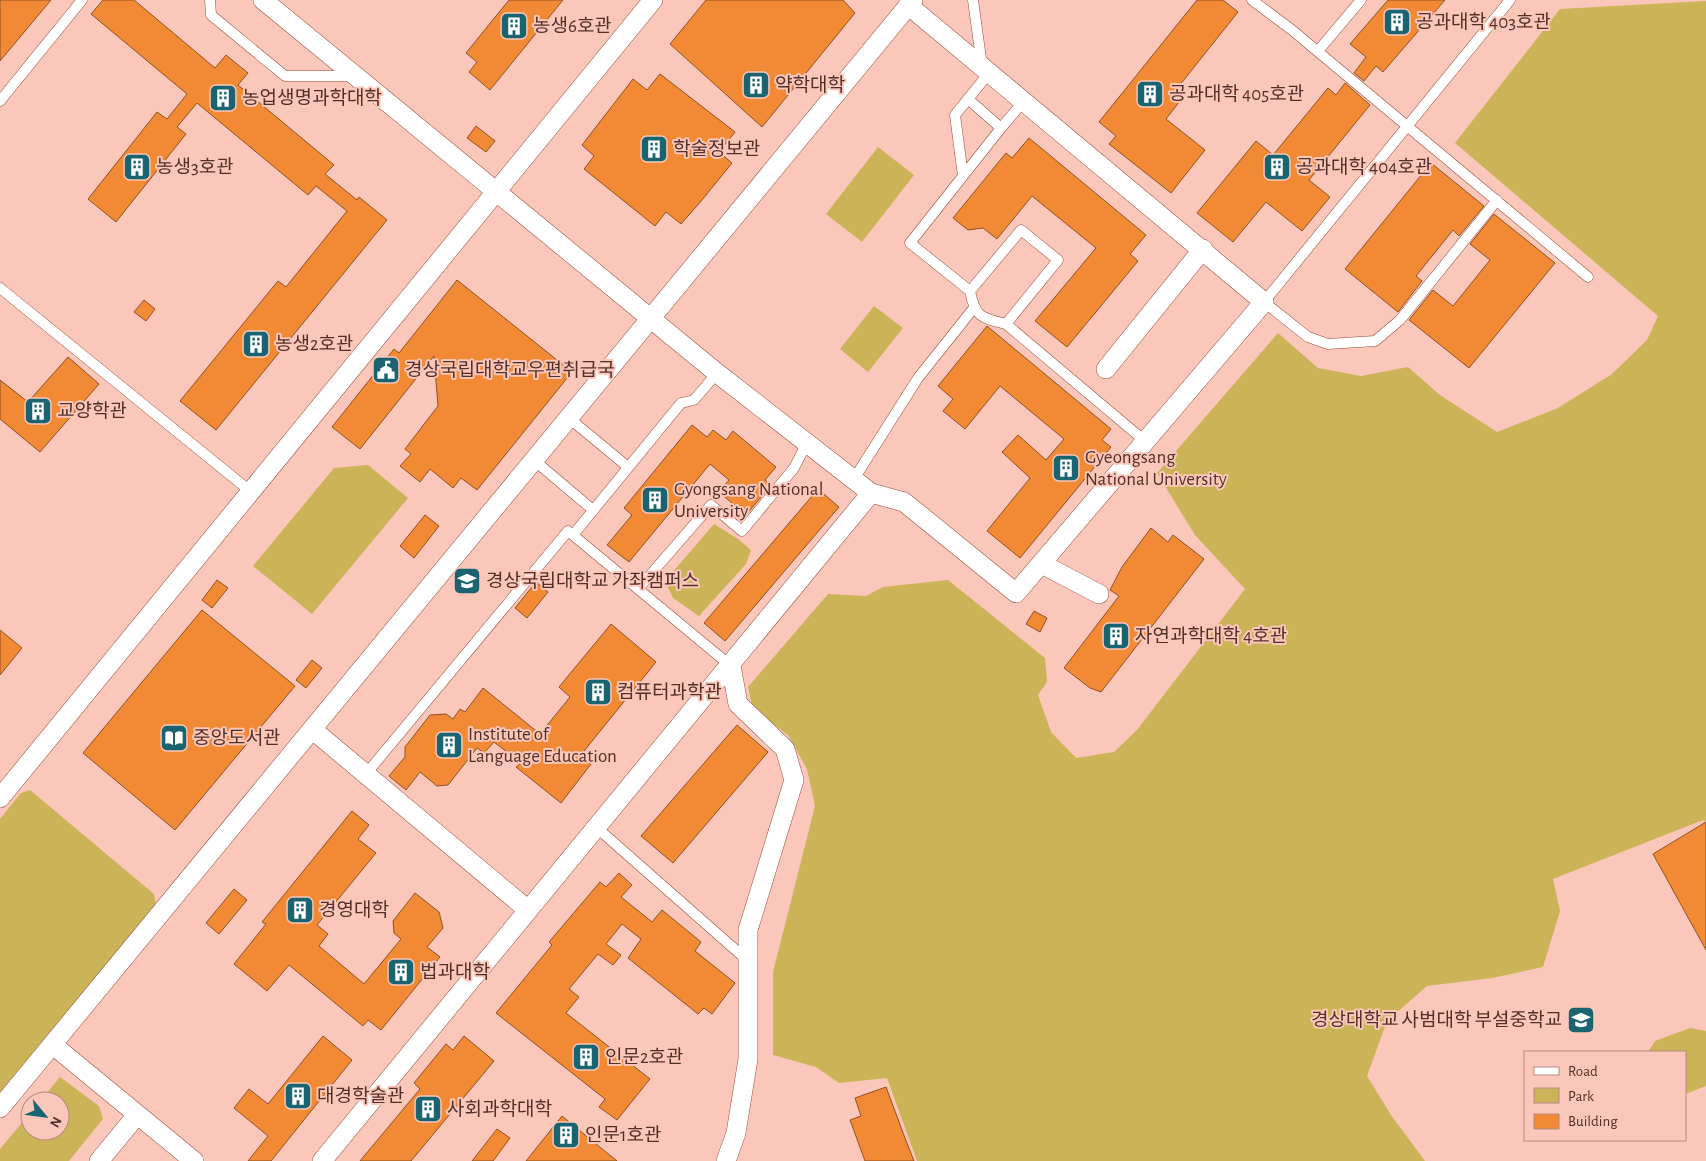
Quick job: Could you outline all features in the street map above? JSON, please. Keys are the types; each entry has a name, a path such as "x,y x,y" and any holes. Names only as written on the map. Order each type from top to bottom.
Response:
{"street":[{"path":"0,798 653,0"},
{"path":"0,1108 535,461 651,319 908,2 1023,102 1203,249 1264,302 1016,593 904,502 871,493 717,373 651,319 495,191 354,76 275,4"},
{"path":"1106,369 1203,249"},
{"path":"322,1161 596,827 731,666 871,493"},
{"path":"1042,564 1099,594"},
{"path":"726,1161 736,1132 748,1059 748,930 794,780 785,749 738,704 731,666"},
{"path":"313,730 528,910"},
{"path":"53,1045 194,1161"},
{"path":"99,1161 137,1115"}],"lane":[{"path":"0,101 82,0"},
{"path":"210,0 211,15 285,76 354,76"},
{"path":"963,176 955,115 968,99 986,70 973,0"},
{"path":"1252,0 1407,125 1588,276"},
{"path":"1318,52 1361,0"},
{"path":"1497,200 1400,320 1375,341 1328,344 1308,337 1264,302 1510,0"},
{"path":"968,99 1001,128"},
{"path":"1023,102 910,243 970,291 973,309 985,319 1006,324 1146,442"},
{"path":"970,291 1021,230 1058,260 1006,324"},
{"path":"0,288 250,491"},
{"path":"854,479 918,378 973,309"},
{"path":"573,535 681,403 694,400 717,373"},
{"path":"570,418 628,467"},
{"path":"638,589 711,506 742,531 794,468 807,443"},
{"path":"535,461 593,510"},
{"path":"366,774 568,531 731,666"},
{"path":"596,827 748,961"}],"green space":[{"path":"1706,1 1706,822 1703,820 1553,879 1560,911 1543,967 1492,978 1427,986 1387,1021 1367,1076 1391,1115 1425,1161 917,1161 887,1078 839,1083 816,1067 773,1055 773,972 815,806 807,769 788,735 753,709 748,687 828,594 866,596 883,587 948,580 1045,658 1047,682 1038,695 1051,732 1076,758 1114,752 1137,730 1245,589 1195,535 1157,473 1278,333 1318,368 1361,376 1408,367 1440,395 1497,432 1558,408 1612,374 1647,340 1658,316 1455,143 1560,9"},
{"path":"878,147 914,175 862,242 826,214"},
{"path":"874,306 903,328 868,372 840,349"},
{"path":"368,465 408,498 312,614 253,566 334,468"},
{"path":"714,524 738,539 751,550 746,564 699,616 673,598 665,581"},
{"path":"30,790 154,894 156,905 0,1092 0,819 21,793"},
{"path":"1690,1028 1706,1031 1706,1086 1686,1094 1686,1051 1649,1051 1655,1041"},
{"path":"60,1077 99,1106 103,1119 69,1161 0,1161 0,1149 20,1125 20,1141 70,1141 70,1091 48,1091"}],"building":[{"path":"0,0 51,0 0,61"},
{"path":"103,0 134,0 215,68 226,55 248,73 238,85 334,165 325,174 357,200 359,197 387,220 216,430 180,401 278,281 286,287 347,211 316,186 308,195 197,103 177,127 186,134 116,222 88,199 157,112 167,119 187,94 91,14"},
{"name":"농생6호관","path":"509,0 563,0 490,90 469,72 477,62 466,53"},
{"name":"약학대학","path":"706,0 843,0 855,13 762,127 670,44"},
{"name":"공과대학 405호관","path":"1197,0 1223,0 1238,12 1175,91 1183,97 1166,119 1205,150 1171,193 1109,144 1116,136 1099,122"},
{"name":"공과대학 403호관","path":"1388,0 1445,0 1383,72 1376,66 1364,81 1354,73 1366,57 1350,44"},
{"name":"학술정보관","path":"660,74 735,132 719,152 732,163 702,200 681,224 666,212 655,226 584,169 594,156 582,145 633,79 647,90"},
{"name":"공과대학 404호관","path":"1345,83 1370,105 1309,180 1330,197 1302,231 1266,202 1233,242 1197,213 1256,141 1273,155 1328,88 1336,95"},
{"path":"476,126 495,141 486,152 467,138"},
{"path":"1029,138 1146,235 1130,254 1138,261 1067,347 1035,321 1096,248 1032,196 997,239 983,228 968,230 953,218 1006,153 1012,158"},
{"path":"1431,163 1484,206 1459,236 1453,230 1416,276 1422,281 1398,312 1345,269"},
{"path":"1494,214 1555,263 1469,368 1409,320 1433,290 1453,306 1490,260 1470,244"},
{"path":"457,280 572,372 477,490 461,478 453,488 430,469 420,482 400,466 411,454 405,449 438,406 434,356 360,449 332,427 394,349 399,353"},
{"path":"144,300 155,309 146,321 134,312"},
{"name":"Gyeongsang National University","path":"987,326 1111,429 1102,440 1111,447 1020,558 987,531 1030,478 1002,452 1018,435 1046,460 1064,439 1000,386 965,429 943,411 953,399 938,386"},
{"name":"교양학관","path":"68,357 99,384 40,452 0,419 0,380 28,402"},
{"name":"Gyongsang National University","path":"692,425 707,437 713,430 726,440 733,431 776,467 765,480 771,485 746,515 719,492 729,480 710,464 629,562 607,545 632,515 624,508"},
{"path":"818,489 839,507 725,641 704,623"},
{"path":"425,515 439,526 414,558 400,546"},
{"name":"자연과학대학 4호관","path":"1151,528 1168,542 1173,535 1204,559 1101,692 1090,688 1064,668 1119,596 1110,590 1122,567"},
{"path":"217,580 228,588 212,608 202,600"},
{"path":"536,582 548,592 527,618 515,608"},
{"name":"중앙도서관","path":"202,610 295,686 175,830 83,753"},
{"path":"1034,611 1047,618 1040,632 1026,624"},
{"path":"611,624 656,662 580,756 591,764 561,803 516,767 521,763 494,742 484,753 477,748 448,785 437,786 420,772 406,790 389,776 405,757 405,747 430,715 446,714 453,719 460,709 465,712 483,688 540,734 570,697 559,687"},
{"path":"0,630 22,648 0,675"},
{"path":"312,660 322,668 306,688 296,680"},
{"path":"737,725 768,752 673,863 641,836"},
{"path":"352,811 369,825 358,839 376,853 317,925 328,934 319,946 364,984 401,939 394,933 393,921 415,893 439,912 443,928 427,947 440,957 381,1030 368,1020 363,1026 289,965 267,991 234,964 266,924 262,922"},
{"path":"1706,822 1706,950 1653,854"},
{"path":"619,873 632,885 621,897 652,922 662,910 701,942 695,951 735,983 712,1014 704,1008 698,1014 628,958 641,939 622,924 606,944 621,955 613,965 598,954 569,989 579,997 566,1013 650,1079 617,1120 599,1107 605,1099 496,1013 552,945 549,942 600,882 606,887"},
{"path":"234,889 247,900 219,934 206,923"},
{"name":"대경학술관","path":"323,1036 352,1060 271,1161 248,1161 268,1136 234,1108 249,1089 268,1104"},
{"name":"사회과학대학","path":"464,1036 494,1061 411,1161 360,1161 420,1089 414,1083 446,1044 453,1050"},
{"path":"886,1087 914,1161 865,1161 850,1120 861,1116 855,1098"},
{"name":"인문1호관","path":"562,1116 590,1139 617,1161 526,1161"},
{"path":"497,1129 510,1138 493,1161 472,1161"}],"place":[{"name":"공과대학 403호관","path":"1397,22"},
{"name":"농생6호관","path":"514,26"},
{"name":"약학대학","path":"756,85"},
{"name":"공과대학 405호관","path":"1150,94"},
{"name":"농업생명과학대학","path":"223,98"},
{"name":"학술정보관","path":"654,149"},
{"name":"농생3호관","path":"137,167"},
{"name":"공과대학 404호관","path":"1277,167"},
{"name":"농생2호관","path":"256,344"},
{"name":"경상국립대학교우편취급국","path":"386,370"},
{"name":"교양학관","path":"38,411"},
{"name":"Gyeongsang National University","path":"1066,468"},
{"name":"Gyongsang National University","path":"655,500"},
{"name":"경상국립대학교 가좌캠퍼스","path":"467,581"},
{"name":"자연과학대학 4호관","path":"1116,636"},
{"name":"컴퓨터과학관","path":"598,692"},
{"name":"중앙도서관","path":"174,738"},
{"name":"Institute of Language Education","path":"449,745"},
{"name":"경영대학","path":"300,910"},
{"name":"법과대학","path":"401,972"},
{"name":"경상대학교 사범대학 부설중학교","path":"1581,1020"},
{"name":"인문2호관","path":"586,1057"},
{"name":"대경학술관","path":"298,1096"},
{"name":"사회과학대학","path":"428,1109"},
{"name":"인문1호관","path":"566,1135"}]}
